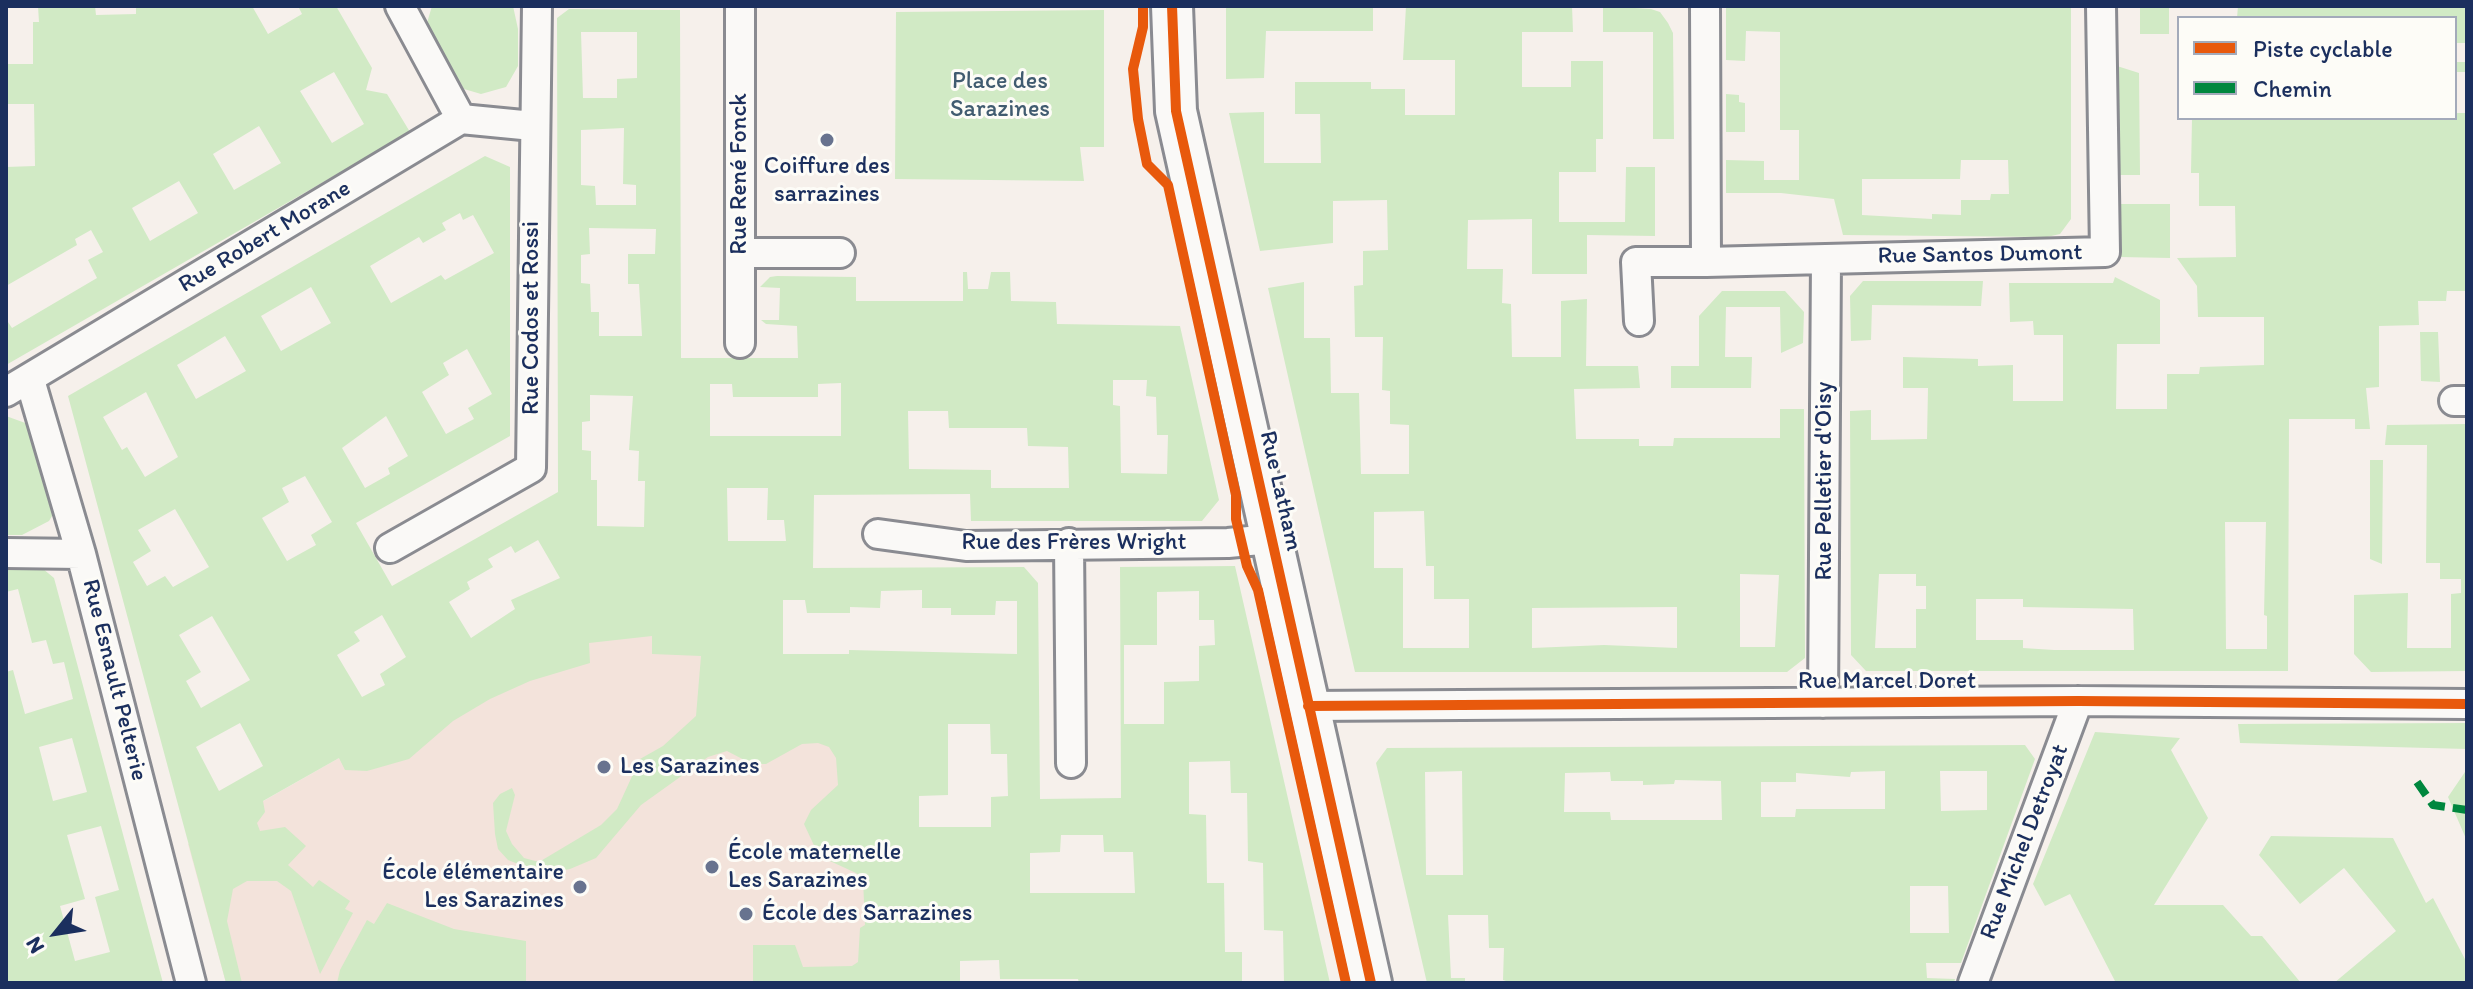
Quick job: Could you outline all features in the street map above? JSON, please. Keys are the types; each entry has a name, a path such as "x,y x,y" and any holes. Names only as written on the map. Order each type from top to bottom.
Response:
{"street":[{"path":"400,6 461,119 533,126"},
{"name":"Rue Codos et Rossi","path":"390,548 531,468 533,126 537,6"},
{"name":"Rue René Fonck","path":"740,6 740,343"},
{"name":"Rue Latham","path":"1172,6 1176,111 1371,983"},
{"path":"1705,6 1706,262"},
{"name":"Rue Santos Dumont","path":"1639,321 1636,262 2105,252 2101,6"},
{"name":"Rue Robert Morane","path":"18,386 461,119"},
{"path":"740,253 840,253"},
{"name":"Rue Pelletier d'Oisy","path":"1823,703 1826,259"},
{"name":"Rue Esnault Pelterie","path":"18,386 81,554 191,983"},
{"name":"Rue des Frères Wright","path":"878,534 966,546 1228,543 1271,539"},
{"path":"1069,543 1071,763"},
{"path":"6,553 81,554"},
{"name":"Rue Marcel Doret","path":"1308,706 2078,701 2467,704"},
{"name":"Rue Michel Detroyat","path":"1973,983 2078,701"}],"shaded area":[{"name":"Les Sarazines","path":"681,563 761,706 884,705 886,983 226,983 188,844"}],"green space":[{"path":"38,6 95,6 96,15 136,14 136,6 252,6 268,34 302,14 298,6 336,6 372,68 366,90 387,94 410,132 6,365 6,319 12,328 97,278 88,260 103,252 91,230 75,239 77,245 6,286 6,167 35,166 34,104 6,104 6,64 33,64 33,22 39,22","holes":["334,72 364,124 332,143 300,91","259,126 281,163 234,190 213,154","179,181 198,213 150,241 132,208"]},
{"path":"432,6 513,6 518,29 518,66 506,87 481,94 464,89 429,32 427,23"},
{"path":"1406,6 1572,6 1573,32 1522,32 1522,87 1571,87 1571,61 1603,61 1603,139 1596,139 1596,172 1559,172 1559,222 1625,222 1626,167 1655,167 1655,236 1587,235 1587,274 1532,274 1532,219 1468,220 1467,269 1503,269 1502,303 1511,304 1512,357 1561,357 1561,301 1587,299 1586,366 1638,366 1640,388 1574,389 1576,439 1639,439 1639,446 1673,446 1674,438 1780,438 1780,409 1804,409 1805,658 1787,672 1355,672 1268,288 1304,282 1304,338 1330,338 1331,393 1359,393 1361,474 1409,474 1409,425 1390,424 1390,391 1382,390 1383,337 1355,337 1354,286 1363,285 1363,251 1388,250 1387,200 1333,201 1333,243 1260,251 1229,113 1264,112 1264,163 1321,163 1320,114 1295,114 1295,82 1371,82 1371,89 1405,89 1405,115 1455,115 1455,60 1403,60","holes":["1424,511 1426,566 1434,566 1434,599 1469,599 1469,648 1403,648 1403,568 1374,568 1374,512","1740,574 1779,575 1775,647 1740,647","1677,607 1677,648 1604,645 1532,648 1532,608"]},
{"path":"1603,6 1651,9 1660,12 1668,23 1673,33 1674,139 1653,139 1653,32 1603,32"},
{"path":"1726,6 2071,6 2071,219 2060,234 2047,237 1843,235 1834,199 1781,193 1726,193 1726,160 1764,161 1764,180 1799,180 1799,130 1780,130 1780,32 1746,31 1745,61 1726,60","holes":["1961,160 2008,160 2009,194 1991,194 1990,200 1961,200 1961,215 1932,214 1932,219 1862,215 1862,179 1960,179"]},
{"path":"2140,6 2169,6 2169,34 2140,34"},
{"path":"2238,6 2467,6 2467,43 2457,43 2457,16 2237,16"},
{"path":"1373,7 1373,31 1266,31 1264,78 1226,79 1226,8"},
{"path":"569,9 680,10 681,358 798,358 797,326 766,324 761,320 779,320 780,288 760,287 770,277 777,276 856,277 856,301 963,301 963,272 967,272 968,289 988,289 991,272 1010,272 1011,301 1056,302 1057,324 1180,326 1219,500 1202,521 971,521 970,494 814,495 813,568 1024,567 1038,583 1040,799 1121,798 1120,567 1235,566 1330,983 1284,983 1283,931 1264,930 1263,863 1248,861 1247,793 1231,793 1230,761 1189,762 1189,814 1206,815 1207,883 1224,883 1225,952 1242,952 1242,983 1079,983 1078,979 1000,979 999,960 960,961 960,983 753,983 753,945 795,945 803,967 852,966 858,962 860,928 865,925 863,879 819,856 804,824 811,810 838,785 836,758 829,747 818,743 802,744 766,764 752,764 727,751 708,757 641,805 596,858 570,869 543,874 508,860 498,849 495,834 493,803 500,794 512,788 515,795 506,831 512,844 524,858 539,862 601,825 617,809 640,759 663,746 696,716 701,656 652,654 652,636 589,643 590,663 530,681 490,699 453,721 409,759 367,771 345,770 339,758 263,801 265,812 257,823 260,831 285,827 306,846 288,865 313,887 319,880 350,901 345,909 353,913 320,974 291,891 277,881 247,881 233,889 227,921 242,983 226,983 68,396 485,156 510,167 510,436 356,523 392,586 558,492 557,18","holes":["581,32 637,32 637,78 617,79 617,98 583,98","624,128 623,184 636,185 636,205 596,205 595,186 581,185 581,130","460,213 463,220 473,215 494,253 445,280 441,275 391,303 370,266 419,237 423,243 446,230 442,223","589,228 656,229 655,254 628,254 628,284 639,284 642,336 599,336 599,312 591,312 590,284 581,283 581,255 590,254","311,287 331,323 281,351 261,316","225,336 246,371 196,399 177,365","467,349 492,394 468,408 474,419 446,434 422,392 449,375 443,363","1113,380 1147,380 1146,396 1156,397 1157,435 1168,435 1167,474 1121,473 1120,406 1113,405","841,383 841,436 710,436 710,384 732,384 733,397 818,397 818,384","146,392 178,457 145,477 127,447 122,450 103,417","590,395 633,396 629,450 639,451 638,481 645,481 644,527 597,526 597,480 591,480 591,451 582,450 582,422 590,421","908,411 948,411 949,428 1027,428 1028,446 1068,447 1069,488 991,488 991,470 909,469","386,416 408,456 388,468 390,474 365,488 342,448","305,476 332,522 311,535 316,545 287,561 262,518 289,502 282,488","727,488 768,488 767,520 784,520 786,541 728,541","175,509 209,567 173,587 165,576 147,586 133,562 151,551 138,530","538,540 560,578 511,600 515,609 471,638 449,602 470,589 467,582 493,567 488,559 511,546 515,553","922,590 922,608 951,608 951,615 995,615 996,601 1017,601 1017,654 849,650 849,654 783,654 783,600 805,600 807,613 850,613 850,607 880,608 881,591","1199,591 1199,620 1214,620 1215,645 1199,646 1199,681 1164,682 1164,724 1124,724 1124,645 1157,645 1157,592","382,615 406,657 380,674 385,685 362,697 337,655 360,641 354,632","212,616 250,680 201,708 186,681 201,672 179,635","240,723 263,766 219,791 196,747","948,724 990,724 991,754 1007,754 1008,796 991,797 991,827 919,827 919,796 948,795","1061,835 1103,835 1104,852 1133,852 1135,893 1030,893 1030,853 1060,852"]},
{"name":"Place des Sarazines","path":"1104,10 1104,147 1080,147 1084,181 895,179 896,12"},
{"path":"2457,62 2467,62 2467,72 2457,72"},
{"path":"2117,66 2139,73 2140,175 2118,175"},
{"path":"1726,94 1739,95 1739,102 1745,103 1745,132 1726,132"},
{"path":"2457,113 2467,113 2467,291 2447,291 2446,301 2418,301 2419,325 2379,326 2379,387 2366,388 2370,429 2355,429 2355,419 2289,419 2288,671 1866,671 1851,655 1850,411 1871,410 1871,440 1927,439 1928,388 1903,388 1903,357 1978,359 1978,366 2013,365 2013,401 2063,401 2063,335 2034,335 2033,321 2010,322 2009,283 2113,283 2115,277 2160,300 2160,344 2117,344 2116,409 2167,409 2167,374 2199,374 2200,367 2264,365 2264,317 2198,317 2197,286 2177,258 2236,257 2235,206 2199,206 2199,173 2191,173 2192,120 2457,120","holes":["2225,522 2266,522 2264,615 2267,616 2267,649 2226,649","1879,574 1916,574 1916,586 1926,586 1926,609 1916,609 1916,648 1875,648","1976,599 2023,599 2023,607 2133,609 2134,650 2054,650 2023,648 2023,640 1976,640"]},
{"path":"2119,204 2170,204 2170,258 2120,257"},
{"path":"1863,281 1983,281 1981,306 1872,305 1871,340 1851,341 1850,296"},
{"path":"1722,291 1785,291 1804,312 1803,343 1781,353 1780,307 1726,307 1725,357 1752,357 1751,388 1671,388 1671,366 1699,366 1699,316"},
{"path":"2420,332 2438,332 2440,382 2421,381"},
{"path":"6,416 28,424 55,511 49,521 22,535 6,535"},
{"path":"2467,424 2467,671 2371,672 2354,654 2354,595 2408,593 2407,648 2451,648 2451,594 2461,593 2461,579 2440,579 2440,563 2426,563 2427,445 2385,445 2387,425"},
{"path":"2370,460 2383,460 2382,564 2370,559"},
{"path":"42,568 54,578 163,983 6,983 6,672 13,670 25,714 73,699 64,662 53,664 46,640 32,643 18,589 6,592 6,569","holes":["72,738 87,792 53,801 39,747","101,826 119,890 95,897 110,952 75,961 60,906 85,899 67,835"]},
{"path":"2467,723 2467,749 2240,743 2238,724"},
{"path":"2095,732 2180,738 2171,750 2208,818 2154,905 2223,905 2251,936 2262,936 2301,983 2116,983 2070,894 2045,906 2033,884"},
{"path":"2025,745 2035,759 1961,963 1926,963 1927,978 1955,979 1954,983 1512,983 1503,980 1504,948 1489,948 1488,915 1448,915 1451,978 1465,978 1465,983 1427,983 1376,763 1387,748","holes":["1462,771 1463,875 1426,875 1425,772","1885,771 1885,809 1796,809 1795,817 1761,817 1761,782 1796,782 1796,773 1850,777 1851,772","1940,771 1987,771 1987,810 1941,811","1610,772 1611,781 1643,781 1643,785 1674,784 1675,780 1721,781 1722,820 1611,820 1610,812 1564,812 1565,773","1910,886 1948,886 1949,933 1910,933"]},
{"path":"2467,769 2467,841 2448,797"},
{"path":"2271,836 2393,838 2426,903 2433,898 2467,963 2467,983 2334,983 2396,931 2344,868 2300,904 2259,855"},
{"path":"387,903 454,929 526,941 526,981 337,983 340,970 367,920 374,924"}],"marked path":[{"path":"2417,782 2433,805 2467,810"}],"cycle path":[{"path":"1143,6 1143,27 1133,69 1147,164 1168,185 1236,495 1236,519 1247,566 1258,590 1346,983"},
{"path":"1172,6 1176,111 1371,983"},
{"path":"1308,706 2078,701 2467,704"}],"place":[{"name":"Coiffure des sarrazines","path":"827,140"},
{"name":"Les Sarazines","path":"604,767"},
{"name":"École maternelle Les Sarazines","path":"712,867"},
{"name":"École élémentaire Les Sarazines","path":"580,887"},
{"name":"École des Sarrazines","path":"746,914"}]}
